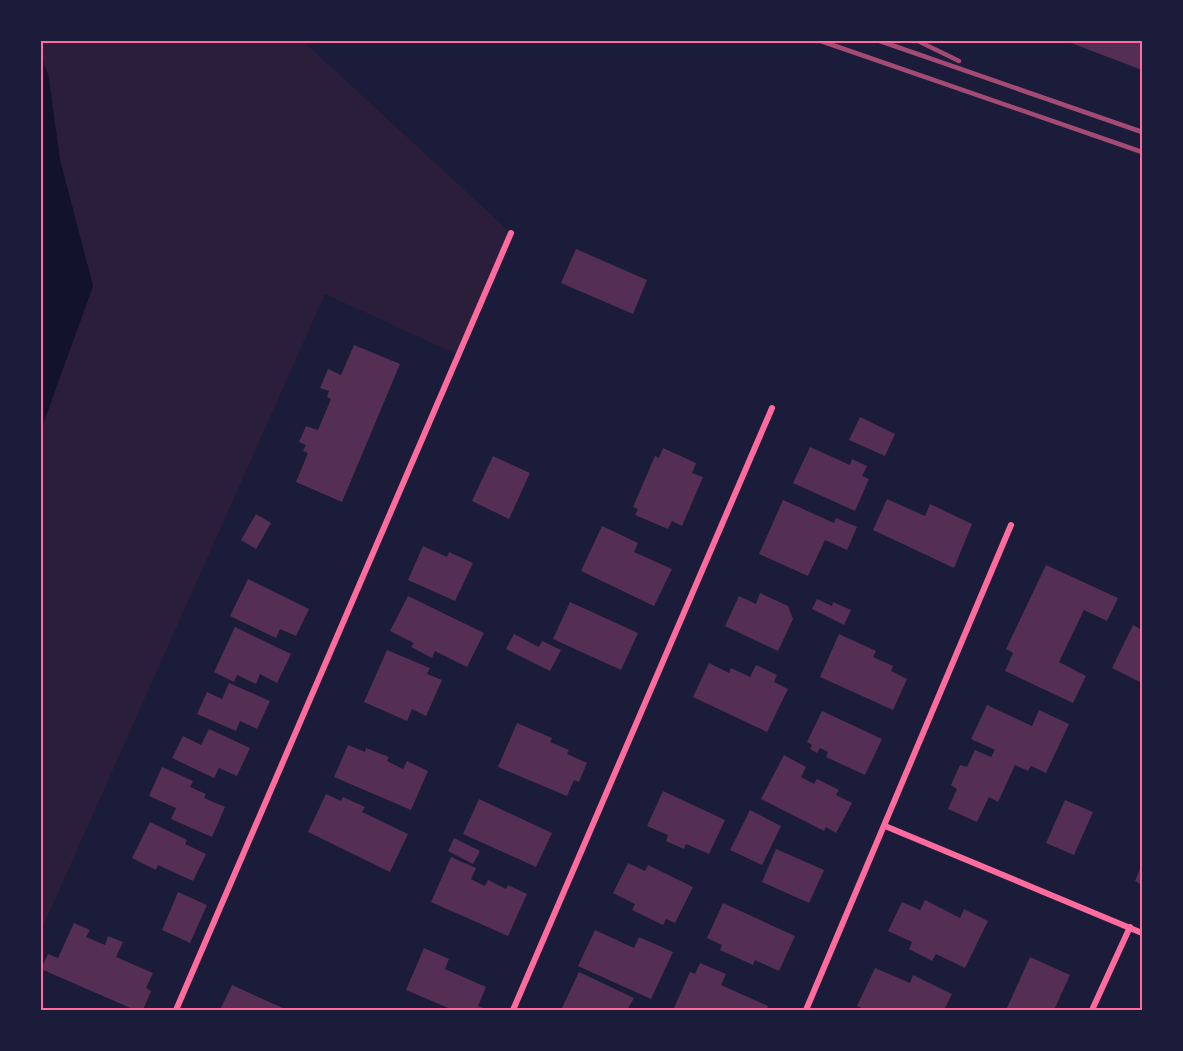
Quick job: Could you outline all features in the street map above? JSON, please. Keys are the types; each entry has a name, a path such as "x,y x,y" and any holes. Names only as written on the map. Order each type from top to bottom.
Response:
{"street":[{"path":"176,1011 511,233"},
{"path":"513,1011 772,408"},
{"path":"806,1011 1011,525"},
{"path":"885,826 1143,933"},
{"path":"1092,1011 1130,927"}],"shaded area":[{"path":"41,41 303,41 511,233 458,355 325,294 41,931 40,430 93,286 60,160 49,75 41,56"},
{"path":"40,56 48,75 60,160 93,286 41,430"}],"building":[{"path":"1142,40 1142,70 1066,41"},
{"path":"576,249 647,280 633,314 561,283"},
{"path":"354,345 400,364 342,502 296,482 308,453 303,451 306,445 299,442 306,426 318,430 331,399 327,397 329,391 320,388 328,369 341,375"},
{"path":"860,417 895,434 885,456 849,440"},
{"path":"810,447 850,465 852,459 867,466 862,476 869,479 855,511 793,483"},
{"path":"663,448 696,463 692,473 703,477 682,526 672,521 668,529 635,515 638,509 633,507 655,456 659,458"},
{"path":"493,456 530,473 509,519 472,501"},
{"path":"887,499 925,516 930,504 972,524 954,568 873,530"},
{"path":"783,500 834,523 836,518 857,527 847,550 825,540 808,576 759,554"},
{"path":"256,514 271,523 256,549 241,540"},
{"path":"602,526 638,543 634,552 672,569 654,606 581,571"},
{"path":"423,546 447,557 449,552 473,563 455,601 408,580"},
{"path":"1046,565 1118,598 1107,621 1084,610 1059,662 1086,676 1073,703 1005,671 1013,653 1006,649"},
{"path":"248,579 309,609 296,636 280,629 276,638 230,616"},
{"path":"760,593 788,606 793,619 778,651 725,626 739,596 756,604"},
{"path":"408,596 484,633 467,667 435,651 432,658 411,647 414,643 390,631"},
{"path":"817,599 832,606 833,602 851,610 844,625 812,609"},
{"path":"570,602 638,633 621,670 553,639"},
{"path":"1133,625 1142,630 1142,683 1112,668"},
{"path":"235,627 291,654 277,683 260,674 256,684 237,675 234,682 214,672"},
{"path":"514,634 539,647 542,641 561,650 550,671 506,649"},
{"path":"839,634 876,651 873,657 893,666 891,671 907,679 893,710 820,677"},
{"path":"387,650 430,668 427,674 442,680 426,716 412,709 407,721 364,702"},
{"path":"709,663 729,673 731,668 750,677 756,665 777,675 774,682 788,689 767,732 693,697"},
{"path":"229,683 270,701 257,729 240,721 236,731 197,714 207,692 222,699"},
{"path":"987,705 1032,726 1039,710 1069,724 1046,773 1031,766 1028,771 1015,765 998,802 989,797 977,822 948,809 957,789 951,785 960,765 967,767 975,750 991,757 995,750 971,739"},
{"path":"822,711 882,739 865,775 826,757 828,752 820,748 817,753 810,749 812,745 807,742"},
{"path":"517,723 552,738 550,742 569,750 567,754 587,763 579,782 574,780 567,796 498,767"},
{"path":"209,729 250,748 237,776 219,768 214,778 172,758 183,736 201,745"},
{"path":"348,745 365,752 366,748 389,757 387,761 403,769 407,761 428,771 411,810 334,777"},
{"path":"784,755 806,767 801,777 814,784 817,779 839,790 836,795 852,803 836,833 826,827 824,831 761,799"},
{"path":"162,767 193,781 190,787 206,794 204,798 225,807 212,837 171,819 176,808 149,796"},
{"path":"663,791 725,820 709,854 686,844 684,849 666,841 668,835 647,826"},
{"path":"326,794 341,801 343,797 365,807 362,812 408,834 390,872 308,832"},
{"path":"479,799 552,833 536,867 463,834"},
{"path":"1065,800 1093,812 1074,855 1046,843"},
{"path":"750,810 781,826 762,865 730,850"},
{"path":"150,822 187,840 185,844 206,854 193,881 158,865 156,870 132,858"},
{"path":"454,838 480,851 473,864 448,851"},
{"path":"776,849 824,870 809,903 762,882"},
{"path":"451,857 476,868 471,879 485,886 488,880 506,889 508,885 527,894 508,936 431,902"},
{"path":"628,863 645,871 648,865 693,887 675,923 666,919 663,925 632,910 635,904 613,893"},
{"path":"1142,864 1142,885 1135,881"},
{"path":"178,892 207,905 190,943 162,930"},
{"path":"925,900 960,918 964,909 988,921 965,968 936,954 932,961 909,949 912,942 888,931 902,902 920,910"},
{"path":"723,903 795,936 779,971 755,960 753,965 720,950 722,945 707,938"},
{"path":"74,923 90,930 86,937 105,945 108,936 123,942 116,957 153,973 146,988 151,991 143,1010 135,1010 41,969 48,954 58,958"},
{"path":"595,930 634,948 639,937 673,952 651,999 578,966"},
{"path":"424,948 449,959 445,969 486,987 478,1006 488,1010 453,1010 406,990"},
{"path":"1030,957 1070,975 1054,1010 1006,1010"},
{"path":"700,963 726,974 721,985 768,1006 766,1010 680,1010 674,1008 690,972 695,974"},
{"path":"875,968 910,983 913,975 952,994 944,1010 866,1010 857,1006"},
{"path":"579,972 634,998 627,1010 561,1010"},
{"path":"232,985 287,1010 220,1010"}],"railway":[{"path":"818,40 1142,152"},
{"path":"877,40 1142,132"},
{"path":"916,40 959,61"}]}
